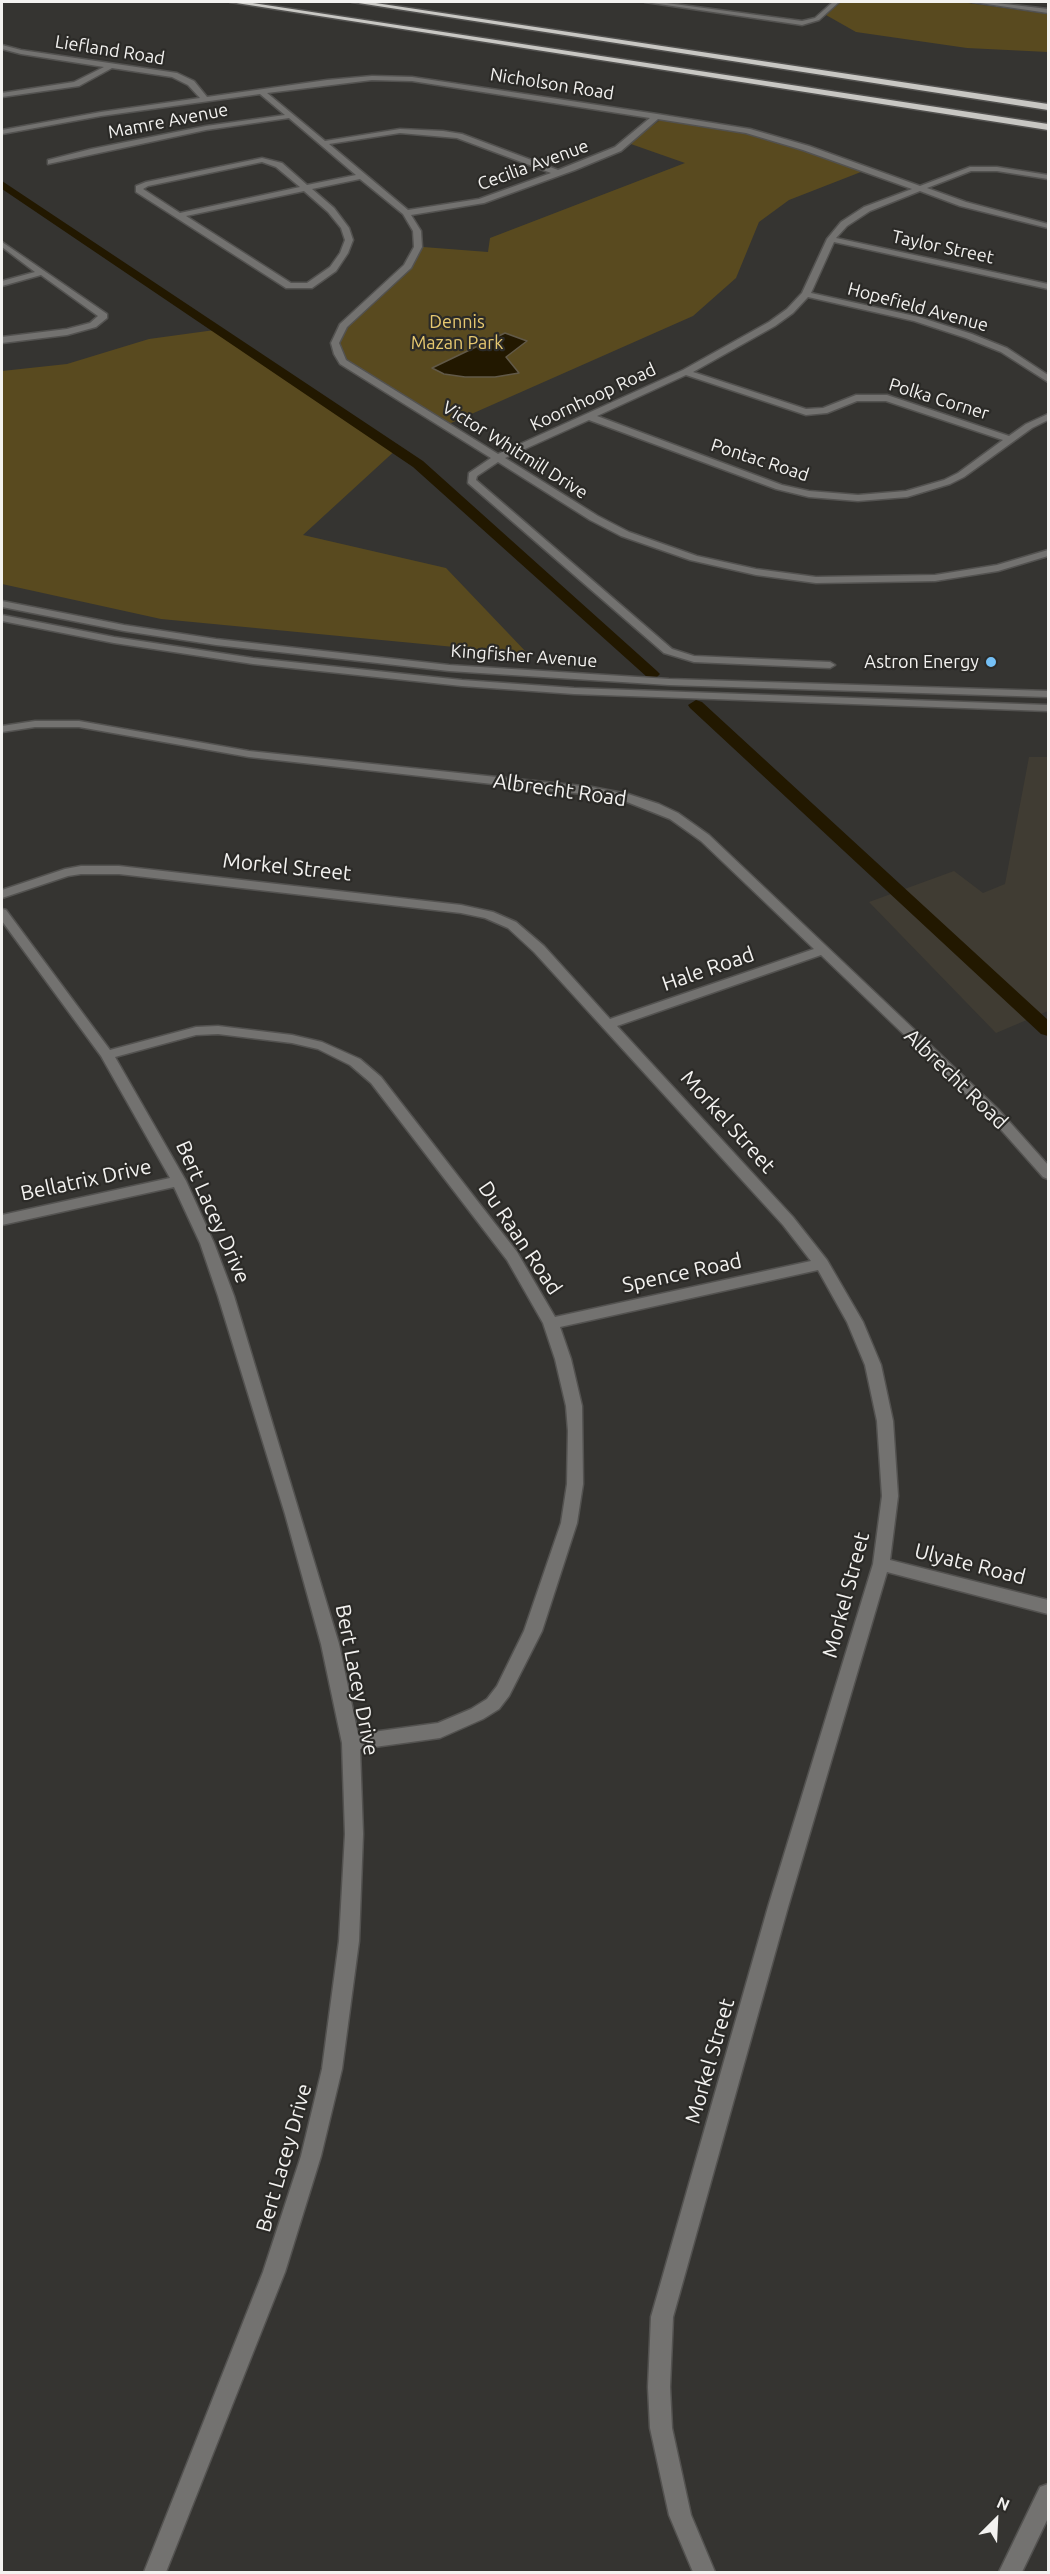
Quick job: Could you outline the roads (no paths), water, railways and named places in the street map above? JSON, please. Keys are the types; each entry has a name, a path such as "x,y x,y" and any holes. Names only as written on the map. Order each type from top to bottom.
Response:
{"highway":[{"path":"234,2 1048,127"},
{"path":"356,2 1048,107"}],"street":[{"path":"648,2 797,23 807,23 817,18 836,2"},
{"path":"981,2 1048,11"},
{"name":"Liefland Road","path":"2,47 180,77 191,83 205,99"},
{"path":"2,95 76,84 112,65"},
{"name":"Nicholson Road","path":"2,130 261,91 359,79 412,79 657,116 774,138 971,206 1048,226"},
{"name":"Victor Whitmill Drive","path":"261,91 406,213 417,231 418,239 411,263 346,320 336,339 335,347 343,362 594,518 625,534 671,552 756,572 845,581 935,578 998,568 1048,554"},
{"name":"Mamre Avenue","path":"51,162 100,149 206,128 291,116"},
{"name":"Cecilia Avenue","path":"406,213 481,201 558,173 618,148 657,116"},
{"path":"324,143 386,133 415,131 442,133 459,136 558,173"},
{"path":"267,160 279,165 304,190 338,216 349,240 344,253 333,269 313,285 303,288 289,286 180,215 141,191 139,187 267,160"},
{"name":"Koornhoop Road","path":"830,665 694,659 677,656 471,481 472,475 498,458 686,372 772,324 790,311 806,294 831,239 853,217 961,171 978,168 1048,177"},
{"path":"180,215 366,179"},
{"name":"Taylor Street","path":"831,239 1048,287"},
{"path":"2,244 100,312 103,318 93,325 55,334 2,340"},
{"path":"2,284 43,272"},
{"name":"Hopefield Avenue","path":"806,294 947,328 1004,350 1048,379"},
{"name":"Polka Corner","path":"686,372 787,408 806,412 824,411 856,398 887,398 1010,439"},
{"name":"Pontac Road","path":"590,417 778,487 809,494 858,498 907,494 947,482 961,475 1010,439 1048,417"},
{"name":"Kingfisher Avenue","path":"2,604 124,628 216,642 449,668 657,681 1048,694"},
{"name":"Kingfisher Avenue","path":"2,618 114,640 242,659 462,683 574,691 1048,708"},
{"name":"Albrecht Road","path":"2,729 35,724 79,724 249,754 553,786 624,797 655,807 692,827 985,1104 1048,1174"},
{"name":"Morkel Street","path":"2,894 65,873 100,869 476,912 501,920 521,931 788,1221 822,1264 855,1322 873,1365 885,1421 890,1496 881,1564 778,1907 662,2317 659,2387 665,2450 680,2515 704,2572"},
{"name":"Bert Lacey Drive","path":"2,914 107,1054 179,1181 207,1243 226,1296 290,1503 330,1644 351,1743 354,1834 349,1941 332,2069 311,2156 274,2272 154,2572"},
{"name":"Hale Road","path":"608,1024 821,951"},
{"name":"Du Raan Road","path":"107,1054 180,1035 218,1030 322,1046 355,1062 376,1080 468,1196 512,1256 551,1323 563,1359 574,1406 577,1455 575,1484 569,1524 519,1664 503,1692 493,1704 459,1724 440,1730 351,1743"},
{"name":"Bellatrix Drive","path":"2,1220 179,1181"},
{"name":"Spence Road","path":"551,1323 822,1264"},
{"name":"Ulyate Road","path":"881,1564 1048,1607"},
{"path":"1010,2572 1048,2495"}],"waterway":[{"path":"2,184 418,464 652,674"},
{"path":"696,705 1048,1030"}],"place":[{"name":"Astron Energy","path":"991,662"}],"park label":[{"name":"Dennis Mazan Park","path":"457,332"}]}
